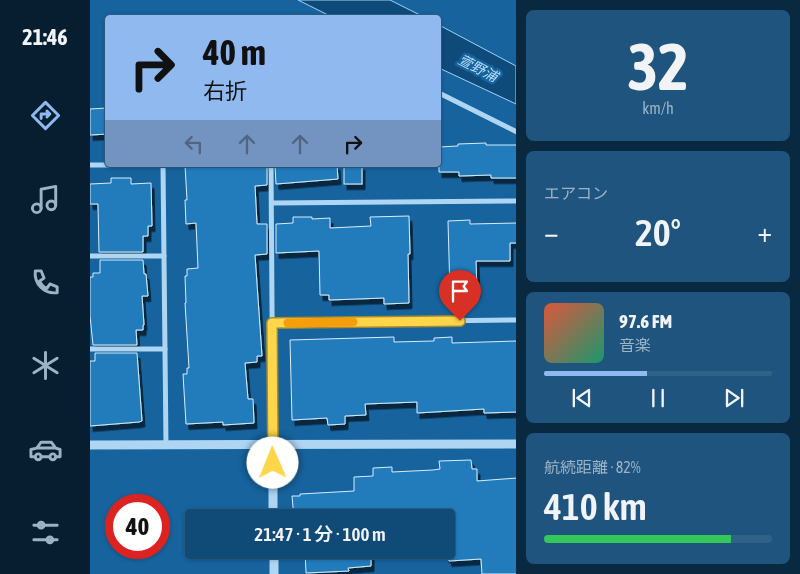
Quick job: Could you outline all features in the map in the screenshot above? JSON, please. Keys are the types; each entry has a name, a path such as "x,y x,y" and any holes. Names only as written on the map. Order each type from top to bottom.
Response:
{"street":[{"path":"441,94 516,132"},
{"path":"90,165 105,165"},
{"path":"163,167 166,445"},
{"path":"272,167 273,509"},
{"path":"272,203 516,201"},
{"path":"90,256 164,256"},
{"path":"272,323 516,320"},
{"path":"90,349 165,349"},
{"path":"90,445 516,444"},
{"path":"274,559 274,574"}],"water":[{"path":"298,0 390,0 420,15 328,15"},
{"name":"萱野浦","path":"441,26 516,66 516,104 441,69"}],"building":[{"path":"105,108 105,134 90,135 90,109"},
{"path":"458,144 516,145 516,178 491,178 491,175 459,176 459,172 439,172 439,167 441,167 441,147 458,146"},
{"path":"185,167 267,167 267,185 255,186 257,224 267,224 267,254 255,255 262,356 257,356 257,362 245,363 248,399 253,399 254,423 223,425 223,422 186,424 183,374 187,374 187,368 189,368 185,276 187,276 187,269 198,268 196,223 186,224 185,200 187,200"},
{"path":"275,167 337,167 338,179 276,184"},
{"path":"344,167 362,167 362,184 344,184"},
{"path":"111,178 131,178 131,184 151,183 152,226 148,226 148,236 143,236 143,252 99,252 98,204 90,204 90,184 111,183"},
{"path":"409,216 409,303 384,304 384,298 329,300 329,295 320,295 319,251 276,253 276,224 293,223 293,217 330,218 330,228 371,226 370,217"},
{"path":"470,220 470,224 516,223 516,243 510,243 510,261 476,261 477,292 450,293 448,221"},
{"path":"100,260 143,260 148,296 142,296 144,325 143,330 136,330 137,345 93,345 90,316 90,277 93,277 93,273 100,273"},
{"path":"394,337 394,342 434,341 434,338 452,337 452,343 516,341 516,412 484,413 484,409 417,413 417,402 365,404 366,415 345,416 345,424 328,425 327,418 292,420 290,340"},
{"path":"95,353 137,353 142,421 90,426 90,361 95,361"},
{"path":"471,460 472,469 477,469 477,481 516,478 516,574 482,574 481,559 449,561 448,559 455,559 455,509 293,509 292,496 354,491 354,477 373,476 373,468 392,467 392,472 440,469 439,461"},
{"path":"305,559 371,559 371,566 348,568 349,571 306,573"}],"slow traffic":[{"path":"288,323 353,322"}],"route":[{"path":"273,463 272,323 460,321"}]}
